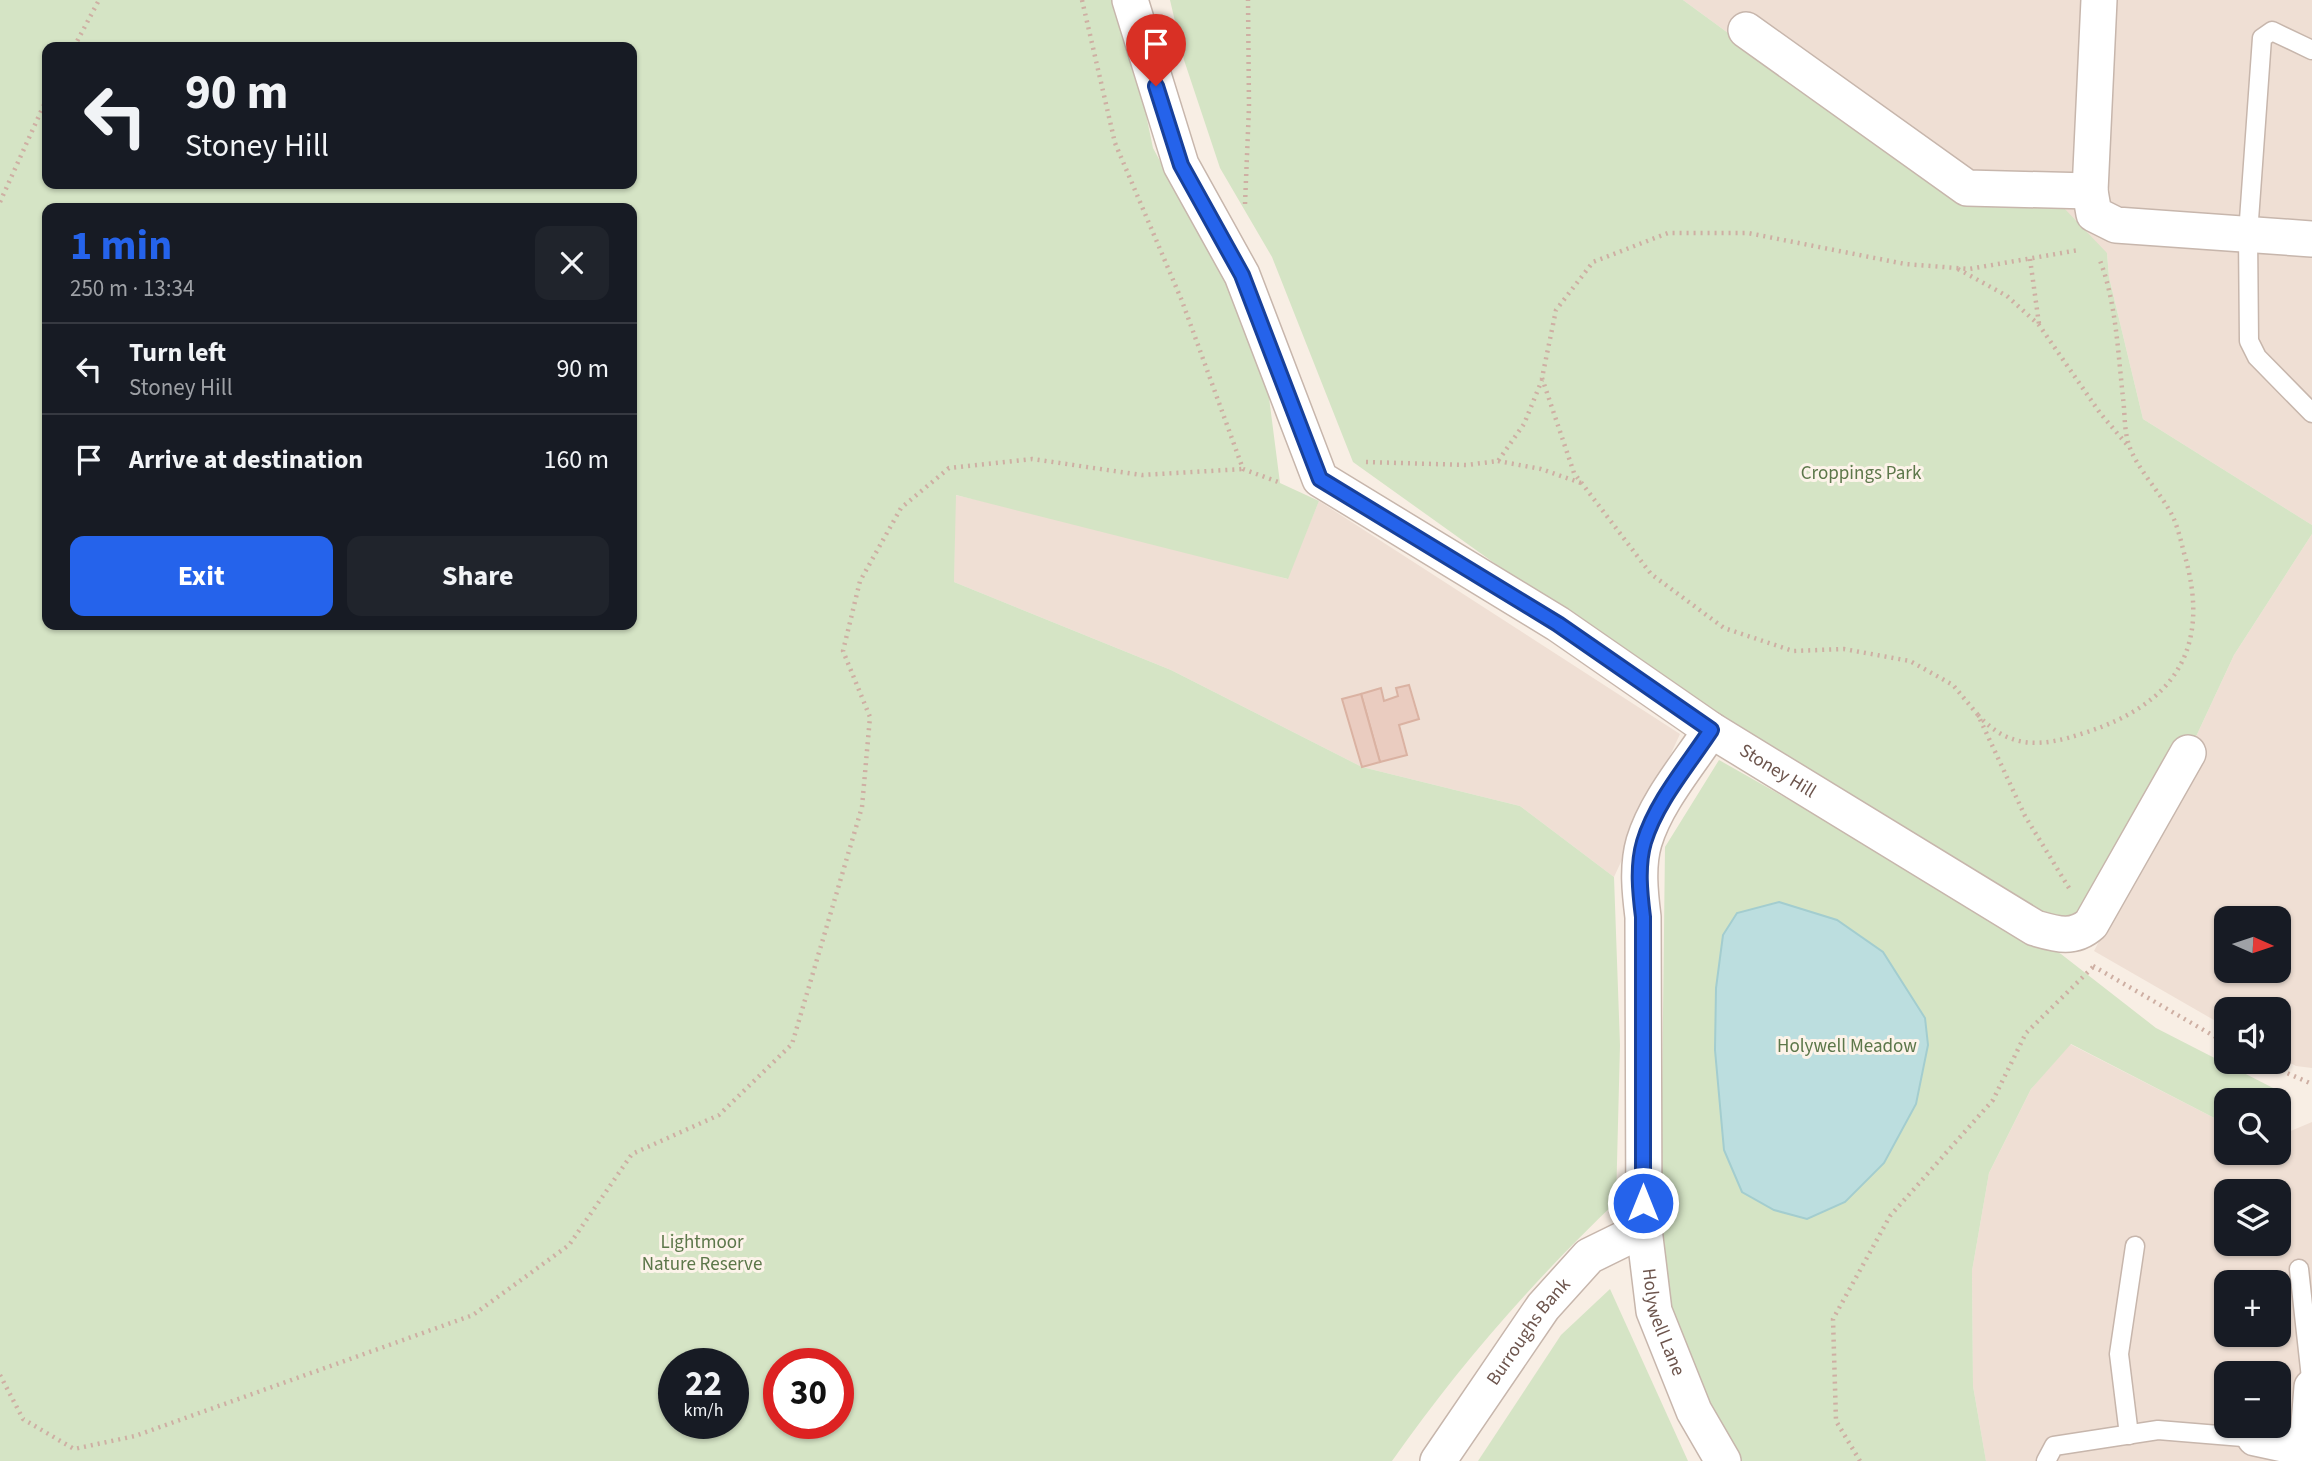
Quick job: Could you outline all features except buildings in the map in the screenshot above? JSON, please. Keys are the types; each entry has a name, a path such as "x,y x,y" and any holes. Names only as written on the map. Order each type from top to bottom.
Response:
{"street":[{"path":"1130,0 1181,165 1242,275 1320,479"},
{"path":"2099,0 2090,191 2094,214 2116,225 2312,239"},
{"path":"1746,30 1967,188 2090,191"},
{"name":"Stoney Hill","path":"1320,479 1558,624 1711,730 2035,928 2077,930"},
{"name":"Holywell Lane","path":"1711,730 1663,804 1644,842 1639,884 1643,917 1644,1229 1654,1311 1694,1411 1723,1461"},
{"path":"2077,930 2188,753"},
{"name":"Burroughs Bank","path":"1438,1461 1543,1307 1589,1256 1644,1229"},
{"path":"2255,1438 2310,1449 2312,1387"}],"lane":[{"path":"2312,50 2273,31 2262,38 2248,234 2249,341 2257,357 2312,414"},
{"path":"2129,1434 2119,1354 2135,1246"},
{"path":"2299,1269 2312,1387"},
{"path":"2046,1461 2054,1446 2129,1434 2158,1430 2214,1435"}],"path":[{"path":"77,42 99,0"},
{"path":"1082,0 1115,143 1182,301 1243,469"},
{"path":"1245,205 1249,107 1248,0"},
{"path":"0,202 42,109"},
{"path":"1498,461 1524,425 1542,378 1556,310 1593,262 1668,233 1748,233 1905,264 1958,269 2084,249"},
{"path":"2092,253 2100,258 2113,319 2129,447"},
{"path":"2030,259 2039,325"},
{"path":"1542,378 1574,473 1651,574 1724,628 1793,651 1844,649 1910,661 1953,685 1992,730 2027,744 2061,741 2102,728 2143,708 2177,673 2193,632 2192,581 2174,518 2129,447 2100,413 2039,325 2007,296 1958,269"},
{"path":"0,1375 23,1419 74,1449 135,1436 473,1315 569,1245 632,1154 719,1115 792,1044 862,807 870,717 843,651 860,581 901,508 949,468 1032,459 1142,475 1243,469 1280,483 1320,479 1353,462 1467,466 1498,461 1541,469 1582,483"},
{"path":"1978,715 2094,967 2214,1035"},
{"path":"1860,1461 1836,1421 1833,1319 1890,1216 1993,1100 2026,1033 2094,967"},
{"path":"2289,1074 2312,1084"}],"shaded area":[{"path":"1683,0 2312,0 2312,525 2143,419 2109,277 2107,253 1960,203"},
{"path":"955,495 1138,536 1287,579 1319,501 1680,734 1614,877 1520,806 1362,767 1171,670 954,582"},
{"path":"2312,534 2312,1068 2291,1063 2291,997 2214,997 2214,1020 2094,951 2195,755 2193,743 2234,655"},
{"path":"2070,1044 2214,1118 2214,1165 2291,1165 2291,1131 2312,1122 2312,1461 1986,1461 1973,1386 1972,1271 1989,1173 2031,1089"}],"green space":[{"name":"Lightmoor Nature Reserve","path":"0,0 1122,0 1153,148 1225,282 1266,374 1280,483 1319,501 1288,579 956,495 954,582 1171,670 1362,767 1520,806 1614,877 1620,1045 1616,1202 1556,1262 1498,1326 1392,1461 0,1461"},
{"name":"Croppings Park","path":"1170,0 1683,0 1960,203 2063,207 2107,253 2109,277 2143,419 2312,525 2312,534 2234,655 2193,743 2090,916 2063,929 1722,726 1353,462 1272,257 1220,168 1184,60"},
{"name":"Holywell Meadow","path":"1719,760 2061,954 2156,1028 2214,1058 2214,1074 2246,1074 2273,1088 2214,1088 2214,1118 2071,1044 2031,1089 1989,1173 1972,1271 1973,1386 1986,1461 1739,1461 1685,1354 1664,1304 1660,1266 1665,847"},
{"path":"1610,1289 1688,1461 1478,1461 1561,1335"}],"water":[{"path":"1779,902 1837,920 1883,952 1925,1018 1928,1045 1916,1104 1884,1163 1845,1202 1807,1219 1774,1210 1742,1192 1724,1150 1715,1050 1716,988 1723,935 1737,913"}],"route":[{"path":"1156,86 1181,165 1242,275 1320,479 1558,624 1711,730 1663,804 1644,842 1639,884 1643,917 1643,1203"}]}
